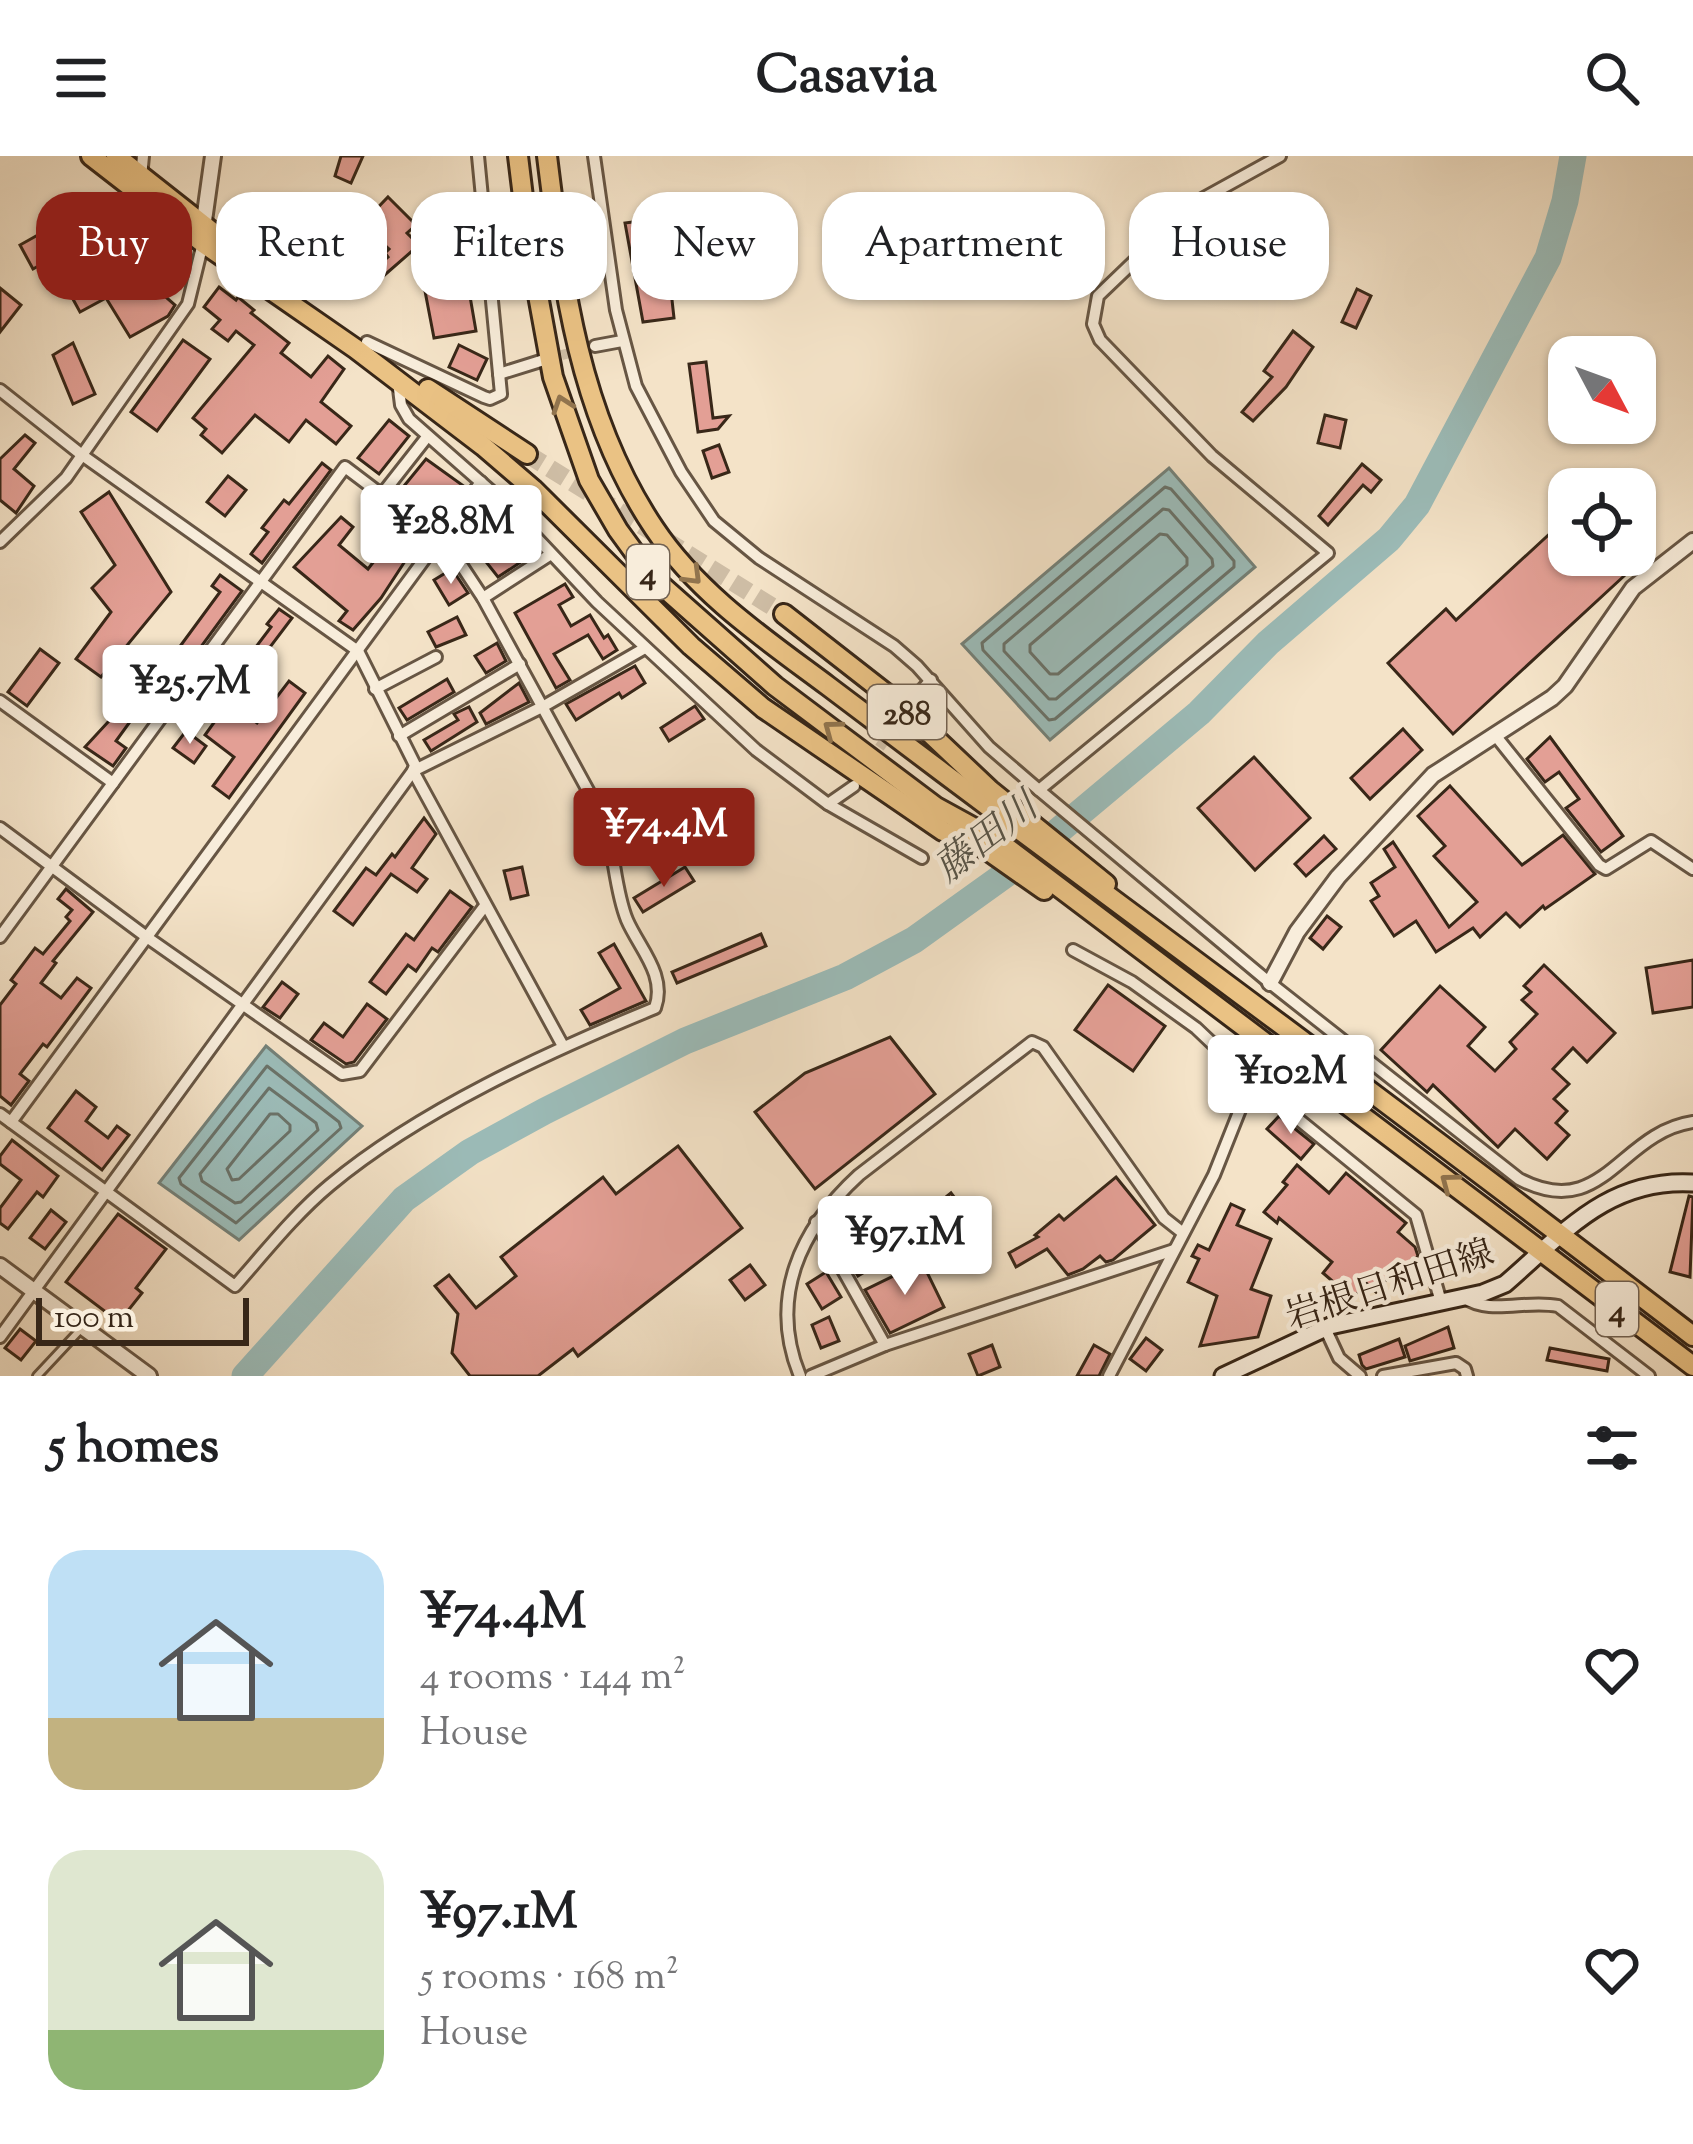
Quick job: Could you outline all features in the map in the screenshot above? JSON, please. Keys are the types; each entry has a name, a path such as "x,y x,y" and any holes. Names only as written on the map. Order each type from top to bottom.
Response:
{"highway":[{"name":"288","path":"92,156 139,174"},
{"name":"288","path":"116,156 203,235 533,489 691,646 763,708 944,831 993,845 1121,933"},
{"name":"4","path":"518,156 553,377 589,480 618,530 653,578 775,686 993,845"},
{"name":"4","path":"547,156 570,319 588,393 616,461 652,525 700,584 758,634 1020,822"},
{"name":"288","path":"203,235 368,342 457,410 527,454"},
{"name":"288","path":"784,614 898,703 1020,822 1146,924"},
{"name":"4","path":"1146,924 1693,1336"},
{"name":"4","path":"1121,933 1693,1366"}],"main road":[{"name":"岩根日和田線","path":"1223,1376 1325,1328 1504,1285 1613,1195 1644,1184 1693,1183"}],"street":[{"path":"0,542 66,478 188,304 213,156"},
{"path":"368,342 490,399 501,394 478,156"},
{"path":"594,156 622,341 636,386 701,506 714,521 759,558 868,626 931,680 989,748 1270,983 1520,1179 1545,1192 1581,1190 1665,1130 1693,1121"},
{"path":"1044,794 1328,554 1199,443 1100,340 1093,324 1098,296 1195,203 1280,156"},
{"path":"595,346 622,341"},
{"path":"499,374 547,359"},
{"path":"398,381 401,405 427,437 482,482 645,648 756,750 828,804 922,858"},
{"path":"0,390 358,651 415,765 244,1007 0,1337"},
{"path":"383,494 427,437"},
{"path":"0,937 345,467 439,536 483,598 603,818 626,917 657,981 655,1008 563,1046 427,1121 330,1185 235,1286 5,1118 148,938 439,536 482,482"},
{"path":"1270,983 1297,932 1338,877 1433,775 1534,712 1564,686 1633,588 1693,541"},
{"path":"483,598 551,554"},
{"path":"413,771 544,706 645,648"},
{"path":"375,689 436,657"},
{"path":"399,736 520,664"},
{"path":"910,703 931,680"},
{"path":"0,701 113,784"},
{"path":"1496,735 1591,857 1606,869 1652,841 1693,868"},
{"path":"413,771 563,1046"},
{"path":"828,804 854,786"},
{"path":"0,828 342,1074 360,1071 484,907"},
{"path":"1073,950 1132,982 1196,1028 1255,1084 1416,1215 1441,1302"},
{"path":"800,1376 785,1330 799,1257 816,1222 833,1198 859,1175 1032,1042 1043,1047 1164,1218 1184,1233"},
{"path":"1109,1376 1214,1175 1247,1092 1255,1084"},
{"path":"816,1222 885,1345"},
{"path":"811,1376 885,1345 1174,1250"},
{"path":"0,1266 149,1376"},
{"path":"1463,1297 1487,1307 1558,1306 1649,1376"},
{"path":"1325,1328 1339,1358 1360,1376"},
{"path":"1383,1376 1456,1363 1467,1376"}],"lane":[{"path":"37,1376 82,1327"}],"water":[{"path":"1169,468 1255,567 1050,740 962,644"},
{"path":"266,1046 362,1126 239,1240 159,1183"}],"building":[{"path":"341,156 363,156 351,183 335,176"},
{"path":"387,198 411,220 407,233 411,252 387,273 389,249"},
{"path":"631,222 631,256 625,223"},
{"path":"36,236 36,267 33,269 20,245"},
{"path":"0,288 21,305 0,332"},
{"path":"1357,289 1371,296 1356,328 1342,322"},
{"path":"216,291 216,300 242,300 289,343 281,353 311,377 328,356 344,369 321,402 351,426 336,444 306,420 289,442 255,415 222,453 201,435 206,429 193,418 254,345 236,331 228,341 212,329 220,320 204,307"},
{"path":"73,300 102,300 80,312"},
{"path":"107,300 169,300 175,305 168,316 130,337"},
{"path":"427,300 471,300 476,331 434,338"},
{"path":"639,300 672,300 674,318 643,322"},
{"path":"1293,331 1313,347 1286,387 1253,421 1242,412 1272,377 1264,371"},
{"path":"183,340 210,359 157,431 131,412"},
{"path":"73,343 95,394 73,404 53,355"},
{"path":"459,345 487,359 477,380 449,367"},
{"path":"706,362 713,418 729,416 718,429 698,432 689,364"},
{"path":"1325,415 1346,420 1340,448 1318,443"},
{"path":"389,420 409,436 379,474 358,458"},
{"path":"25,435 35,443 14,469 34,486 16,513 0,500 0,459"},
{"path":"719,445 729,472 712,478 703,451"},
{"path":"426,459 465,487 445,514 404,486"},
{"path":"322,463 331,470 262,563 251,554 268,532 262,528"},
{"path":"1362,464 1381,480 1371,492 1363,485 1328,525 1319,516"},
{"path":"228,476 246,490 225,516 207,502"},
{"path":"109,492 171,592 101,677 76,659 111,612 92,588 115,565 81,512"},
{"path":"341,517 353,527 339,545 368,569 401,526 424,543 415,556 411,552 353,630 339,621 347,611 294,567"},
{"path":"505,519 524,547 529,544 536,552 498,577 468,539"},
{"path":"1548,535 1548,576 1624,576 1453,734 1388,663 1446,609 1456,620"},
{"path":"452,569 468,593 449,605 434,580"},
{"path":"220,575 242,591 195,655 181,645 220,592 212,586"},
{"path":"565,584 573,597 559,605 571,626 590,615 617,650 603,659 588,635 554,654 570,680 556,688 515,613"},
{"path":"279,609 292,618 270,647 273,650 264,668 237,708 257,723 289,681 305,693 229,798 213,786 234,757 205,735 218,717 213,713 226,695 222,692"},
{"path":"457,617 466,635 436,647 428,632"},
{"path":"497,643 506,661 486,673 475,656"},
{"path":"40,649 59,663 27,706 8,692"},
{"path":"168,663 182,673 166,694 161,690 141,718 128,709"},
{"path":"635,666 645,683 576,720 566,704"},
{"path":"447,679 454,692 407,720 399,708"},
{"path":"519,683 529,702 486,724 480,713"},
{"path":"695,706 704,719 669,741 661,728"},
{"path":"469,707 477,722 431,751 424,740 458,720 454,714"},
{"path":"120,709 132,719 116,741 126,748 113,766 85,747"},
{"path":"1403,729 1422,750 1370,799 1351,778"},
{"path":"186,731 206,746 194,763 173,748"},
{"path":"1550,737 1623,836 1601,852 1566,808 1579,799 1559,772 1545,782 1527,759"},
{"path":"1254,757 1310,818 1255,870 1198,808"},
{"path":"1450,786 1522,865 1563,835 1595,874 1545,909 1543,906 1520,927 1506,913 1480,937 1473,928 1436,952 1416,921 1394,936 1371,901 1379,896 1371,883 1395,867 1384,849 1393,842 1449,927 1477,902 1434,856 1445,846 1418,816"},
{"path":"424,818 436,834 412,868 427,879 417,892 391,874 353,925 334,911 366,868 376,875"},
{"path":"1324,836 1336,849 1306,876 1295,864"},
{"path":"522,867 528,895 511,899 504,871"},
{"path":"685,867 694,881 643,912 634,898"},
{"path":"66,889 93,912 41,983 61,998 77,978 91,988 47,1047 43,1044 20,1074 29,1081 11,1105 0,1096 0,1005 16,984 11,980 35,948 43,954 70,921 66,917 72,910 58,899"},
{"path":"450,891 472,907 438,952 432,948 416,971 408,965 386,994 370,982 406,934 414,940"},
{"path":"1327,916 1341,927 1323,949 1310,938"},
{"path":"761,934 766,946 677,983 672,972"},
{"path":"614,944 646,1001 590,1025 581,1010 620,988 599,953"},
{"path":"1693,960 1693,1007 1653,1013 1646,968"},
{"path":"1544,965 1615,1033 1587,1062 1573,1048 1553,1069 1569,1084 1554,1099 1567,1111 1556,1123 1569,1135 1547,1159 1515,1129 1498,1147 1433,1085 1427,1092 1381,1050 1440,986 1485,1027 1468,1046 1495,1071 1516,1049 1510,1042 1537,1014 1522,1000 1531,992 1524,986"},
{"path":"282,982 298,994 280,1018 263,1007"},
{"path":"1108,985 1165,1026 1133,1071 1075,1030"},
{"path":"367,1004 387,1019 354,1062 346,1064 311,1040 324,1023 343,1037"},
{"path":"890,1037 935,1094 815,1189 755,1112 805,1073"},
{"path":"76,1091 96,1107 86,1121 108,1138 117,1126 129,1135 102,1170 48,1128"},
{"path":"1279,1116 1314,1144 1301,1159 1267,1129"},
{"path":"12,1140 58,1176 43,1197 37,1192 8,1229 0,1223 0,1208 21,1180 0,1164 0,1156"},
{"path":"678,1146 742,1228 578,1356 573,1349 538,1376 470,1376 452,1353 458,1314 435,1286 449,1275 476,1308 516,1276 501,1257 603,1177 616,1194"},
{"path":"1297,1165 1329,1193 1346,1173 1406,1223 1398,1232 1418,1256 1396,1281 1390,1275 1376,1292 1366,1283 1353,1299 1323,1273 1332,1262 1279,1218 1277,1223 1264,1212"},
{"path":"1116,1177 1155,1225 1113,1260 1106,1262 1100,1256 1068,1275 1047,1249 1016,1267 1009,1253 1038,1237 1035,1235 1059,1215 1064,1220"},
{"path":"951,1193 964,1210 934,1234 921,1217"},
{"path":"1689,1196 1693,1197 1690,1277 1670,1272"},
{"path":"1231,1204 1244,1210 1237,1225 1271,1239 1251,1289 1271,1296 1258,1337 1200,1346 1217,1296 1188,1282 1199,1259 1192,1256 1198,1245 1209,1250"},
{"path":"51,1210 66,1222 45,1249 30,1238"},
{"path":"118,1214 166,1249 136,1288 142,1293 119,1322 66,1282"},
{"path":"896,1232 906,1247 858,1276 846,1256 858,1249 861,1253"},
{"path":"922,1262 944,1307 890,1333 865,1290"},
{"path":"750,1265 765,1285 745,1300 730,1280"},
{"path":"826,1272 841,1297 822,1309 807,1284"},
{"path":"829,1317 839,1341 821,1348 812,1325"},
{"path":"1448,1327 1454,1348 1410,1361 1405,1346"},
{"path":"20,1329 36,1341 21,1360 5,1348"},
{"path":"1146,1338 1162,1350 1146,1371 1130,1359"},
{"path":"1399,1339 1405,1357 1366,1369 1362,1365 1359,1355"},
{"path":"992,1345 1000,1367 978,1376 969,1354"},
{"path":"1094,1345 1110,1354 1099,1376 1077,1376"},
{"path":"1550,1348 1609,1359 1607,1371 1547,1360"}],"waterway":[{"name":"藤田川","path":"245,1376 404,1199 470,1152 545,1111 685,1041 845,977 914,940 1013,869 1199,713 1268,643 1389,539 1417,505 1548,258 1573,156"}],"tunnel":[{"path":"547,359 595,346"},
{"path":"527,454 784,614"},
{"path":"871,760 908,706"}]}
